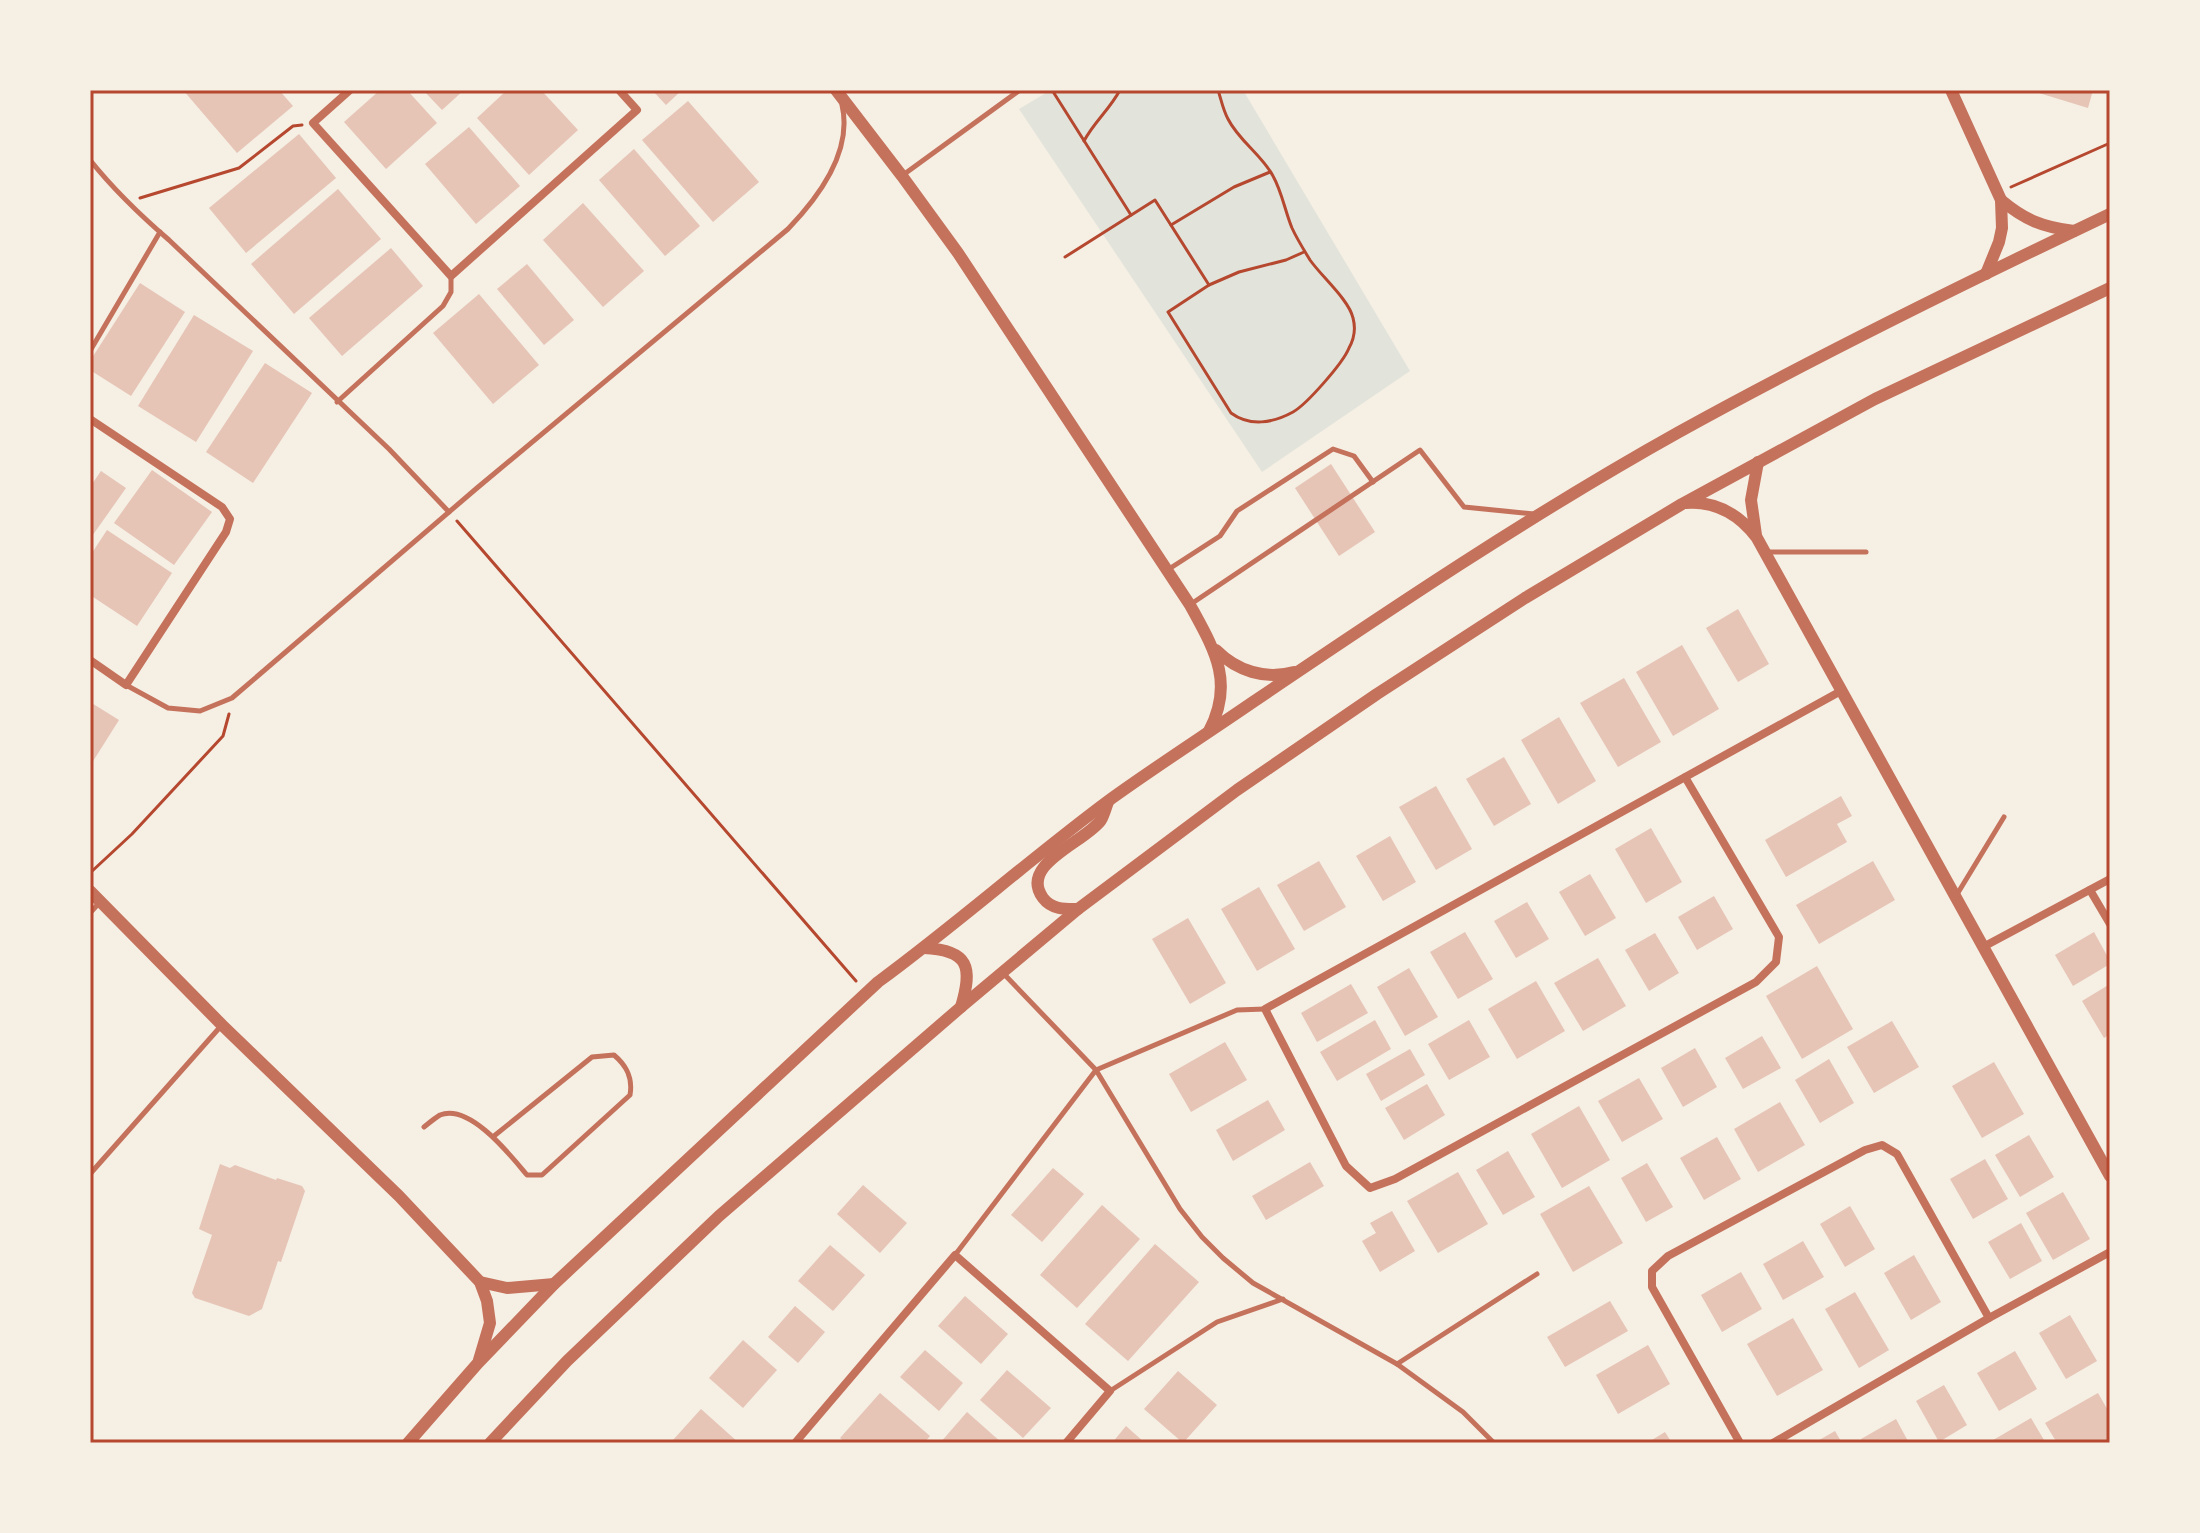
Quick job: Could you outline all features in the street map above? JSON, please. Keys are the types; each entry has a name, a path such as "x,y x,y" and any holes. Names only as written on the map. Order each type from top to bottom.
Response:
{"street":[{"path":"350,90 313,123 451,276 637,110 619,90"},
{"path":"1951,90 2000,196 2002,228 1986,274"},
{"path":"838,93 902,176 993,305 1190,605 1213,648 1220,672 1218,710 1207,733"},
{"path":"2000,196 2021,216 2033,222 2074,231"},
{"path":"408,1443 478,1363 554,1284 867,993 1108,802 1432,581 1539,514 1796,369 2110,214"},
{"path":"490,1443 567,1361 719,1216 1078,909 1237,790 1525,598 1682,504 1875,399 2110,288"},
{"path":"90,419 222,507 230,519 226,532 126,685 90,660"},
{"path":"1757,538 1751,500 1758,462"},
{"path":"1682,504 1711,504 1725,509 1737,516 1757,538 2110,1176"},
{"path":"1213,648 1235,665 1261,674 1302,669"},
{"path":"1685,777 1779,937 1776,962 1756,982 1395,1179 1370,1188 1346,1166 1265,1009 1685,777 1841,691"},
{"path":"1078,909 1061,909 1047,903 1038,889 1037,878 1044,866 1101,820 1108,802"},
{"path":"1983,947 2110,879"},
{"path":"2090,890 2110,924"},
{"path":"90,891 222,1025 399,1196 480,1282 490,1323 478,1363"},
{"path":"924,948 950,951 964,963 968,986 961,1007"},
{"path":"1740,1443 1652,1287 1652,1271 1668,1256 1865,1150 1882,1145 1897,1154 1989,1318"},
{"path":"1773,1443 2110,1252"},
{"path":"795,1443 955,1255 1110,1391 1066,1443"},
{"path":"480,1282 507,1288 554,1284"}],"lane":[{"path":"902,176 1020,90"},
{"path":"126,685 168,708 200,711 232,698 788,229 826,182 838,153 845,117 838,93"},
{"path":"90,160 126,202 389,449 449,512"},
{"path":"90,351 160,232"},
{"path":"337,402 443,306 451,292 451,276"},
{"path":"1168,569 1220,536 1237,511 1333,449 1354,456 1373,482"},
{"path":"1190,605 1420,450 1464,507 1539,514"},
{"path":"1765,552 1866,552"},
{"path":"1955,897 2004,817"},
{"path":"90,913 100,901"},
{"path":"1003,972 1096,1070 1180,1209 1223,1258 1253,1283 1397,1364 1463,1412 1494,1443"},
{"path":"955,1255 1096,1070 1237,1010 1265,1009"},
{"path":"90,1174 222,1025"},
{"path":"424,1127 442,1114 459,1115 488,1130 527,1175 542,1175 630,1095 632,1084 623,1062 614,1055 592,1057 494,1136"},
{"path":"1397,1364 1537,1274"},
{"path":"1110,1391 1217,1322 1283,1299"}],"path":[{"path":"1052,90 1131,215"},
{"path":"1084,141 1120,90"},
{"path":"1218,90 1228,119 1270,171 1293,231 1305,251 1348,305 1355,334 1348,351 1302,407 1269,422 1254,423 1240,419 1231,413 1168,312 1209,285 1305,251"},
{"path":"126,202 239,168 293,126 313,123"},
{"path":"2000,196 2110,143"},
{"path":"1171,225 1234,187 1270,171"},
{"path":"1065,257 1155,200 1209,285"},
{"path":"449,512 867,993"},
{"path":"90,873 132,834 223,736 232,698"}],"shaded area":[{"path":"1051,90 1243,90 1410,371 1262,472 1019,109"}],"building":[{"path":"183,90 279,90 293,106 237,153"},
{"path":"380,90 407,90 437,123 386,169 344,122"},
{"path":"423,90 464,90 442,110"},
{"path":"507,90 541,90 578,130 529,175 477,118"},
{"path":"652,90 682,90 666,105"},
{"path":"2040,90 2093,90 2088,108 2039,93"},
{"path":"688,101 759,182 713,222 642,140"},
{"path":"469,127 520,186 476,224 425,164"},
{"path":"299,134 336,178 246,253 209,208"},
{"path":"634,149 700,226 665,256 599,180"},
{"path":"338,189 381,239 294,314 251,264"},
{"path":"583,203 644,271 603,307 543,240"},
{"path":"391,248 423,286 342,356 309,318"},
{"path":"527,264 574,320 544,345 497,289"},
{"path":"140,283 185,312 131,396 90,370 90,361"},
{"path":"479,294 539,365 493,404 433,333"},
{"path":"194,315 253,351 196,442 138,406"},
{"path":"265,363 312,393 253,483 206,452"},
{"path":"1331,464 1375,532 1339,556 1295,488"},
{"path":"152,470 212,512 174,565 114,523"},
{"path":"101,471 126,488 90,539 90,487"},
{"path":"107,530 172,573 137,626 90,595 90,556"},
{"path":"1738,609 1769,664 1738,682 1706,628"},
{"path":"1682,645 1719,709 1673,736 1636,672"},
{"path":"1624,678 1661,742 1618,767 1580,703"},
{"path":"90,702 119,720 90,766"},
{"path":"1559,717 1596,781 1558,804 1521,740"},
{"path":"1504,757 1531,804 1494,826 1466,779"},
{"path":"1436,786 1472,849 1436,870 1399,807"},
{"path":"1841,796 1852,816 1837,824 1847,842 1786,877 1765,840"},
{"path":"1651,828 1682,882 1646,903 1615,849"},
{"path":"1390,836 1416,882 1383,901 1356,856"},
{"path":"1319,861 1346,907 1304,931 1277,885"},
{"path":"1873,861 1895,900 1819,944 1796,905"},
{"path":"1590,874 1616,918 1585,936 1559,892"},
{"path":"1259,887 1295,949 1257,971 1221,909"},
{"path":"1714,896 1733,929 1697,950 1678,917"},
{"path":"1527,902 1549,939 1516,958 1494,921"},
{"path":"1188,918 1226,983 1190,1004 1152,939"},
{"path":"1465,932 1493,979 1458,999 1430,952"},
{"path":"2094,932 2110,964 2073,986 2055,955"},
{"path":"1655,933 1679,973 1649,991 1625,950"},
{"path":"1598,958 1626,1006 1583,1031 1554,983"},
{"path":"1817,966 1853,1029 1802,1059 1766,996"},
{"path":"1409,968 1438,1017 1405,1036 1377,987"},
{"path":"1536,981 1565,1031 1517,1059 1488,1009"},
{"path":"1351,984 1368,1013 1317,1042 1301,1013"},
{"path":"2110,984 2110,1034 2104,1038 2082,1001"},
{"path":"1375,1020 1391,1049 1337,1081 1320,1052"},
{"path":"1469,1020 1490,1057 1449,1080 1428,1044"},
{"path":"1892,1021 1919,1067 1874,1093 1847,1047"},
{"path":"1762,1036 1781,1068 1743,1089 1725,1058"},
{"path":"1225,1042 1247,1080 1191,1112 1169,1074"},
{"path":"1695,1048 1717,1087 1683,1107 1661,1068"},
{"path":"1410,1049 1425,1075 1381,1101 1366,1074"},
{"path":"1829,1059 1854,1103 1820,1123 1795,1080"},
{"path":"1994,1062 2024,1114 1982,1138 1952,1086"},
{"path":"1639,1078 1663,1119 1622,1142 1598,1101"},
{"path":"1427,1084 1445,1115 1404,1140 1385,1108"},
{"path":"1268,1100 1285,1130 1233,1161 1216,1130"},
{"path":"1780,1102 1805,1145 1758,1172 1734,1129"},
{"path":"1579,1106 1610,1160 1562,1188 1531,1134"},
{"path":"2029,1135 2054,1177 2020,1197 1995,1155"},
{"path":"1717,1137 1741,1179 1704,1200 1680,1158"},
{"path":"1508,1151 1535,1197 1503,1215 1476,1170"},
{"path":"1985,1159 2008,1199 1973,1219 1950,1179"},
{"path":"1310,1162 1324,1186 1266,1220 1252,1196"},
{"path":"1647,1163 1673,1207 1646,1222 1621,1178"},
{"path":"220,1164 230,1168 235,1165 277,1178 302,1186 305,1191 262,1309 249,1316 195,1298 192,1293 212,1235 199,1229"},
{"path":"1053,1168 1084,1194 1042,1242 1011,1215"},
{"path":"1458,1172 1488,1224 1438,1253 1407,1201"},
{"path":"863,1185 907,1223 880,1253 837,1214"},
{"path":"1589,1186 1623,1243 1573,1272 1540,1214"},
{"path":"2063,1192 2090,1239 2053,1260 2026,1213"},
{"path":"1102,1205 1140,1239 1077,1308 1040,1275"},
{"path":"1850,1206 1875,1249 1845,1267 1820,1224"},
{"path":"1392,1211 1415,1251 1380,1272 1362,1241 1376,1233 1370,1223"},
{"path":"2021,1223 2042,1261 2010,1279 1988,1242"},
{"path":"1803,1241 1824,1277 1783,1300 1763,1264"},
{"path":"1155,1244 1199,1282 1128,1361 1085,1324"},
{"path":"830,1245 865,1275 833,1311 798,1281"},
{"path":"1914,1255 1941,1302 1911,1320 1884,1273"},
{"path":"1741,1272 1762,1309 1722,1332 1701,1295"},
{"path":"1855,1292 1889,1350 1859,1368 1825,1309"},
{"path":"965,1296 1008,1334 981,1364 938,1326"},
{"path":"1610,1301 1628,1331 1565,1367 1547,1337"},
{"path":"795,1306 825,1332 798,1363 768,1337"},
{"path":"2070,1315 2097,1361 2066,1379 2039,1333"},
{"path":"1793,1318 1823,1370 1777,1396 1747,1344"},
{"path":"743,1340 777,1370 743,1408 709,1378"},
{"path":"1648,1345 1670,1384 1618,1414 1596,1375"},
{"path":"925,1350 963,1383 939,1411 900,1377"},
{"path":"2015,1351 2037,1389 1999,1411 1977,1373"},
{"path":"1007,1370 1051,1408 1023,1438 980,1400"},
{"path":"1178,1371 1217,1405 1183,1443 1144,1409"},
{"path":"1944,1385 1967,1425 1939,1442 1916,1401"},
{"path":"880,1393 930,1436 924,1443 846,1443 840,1438"},
{"path":"2098,1393 2110,1414 2110,1443 2057,1443 2045,1423"},
{"path":"701,1409 739,1443 677,1443 673,1440"},
{"path":"967,1412 1002,1443 940,1443"},
{"path":"2031,1418 2044,1440 2038,1443 1988,1443"},
{"path":"1896,1419 1909,1443 1863,1443 1861,1439"},
{"path":"1126,1426 1145,1443 1112,1443"},
{"path":"1835,1431 1842,1443 1814,1443"},
{"path":"1665,1432 1672,1443 1647,1443"}]}
